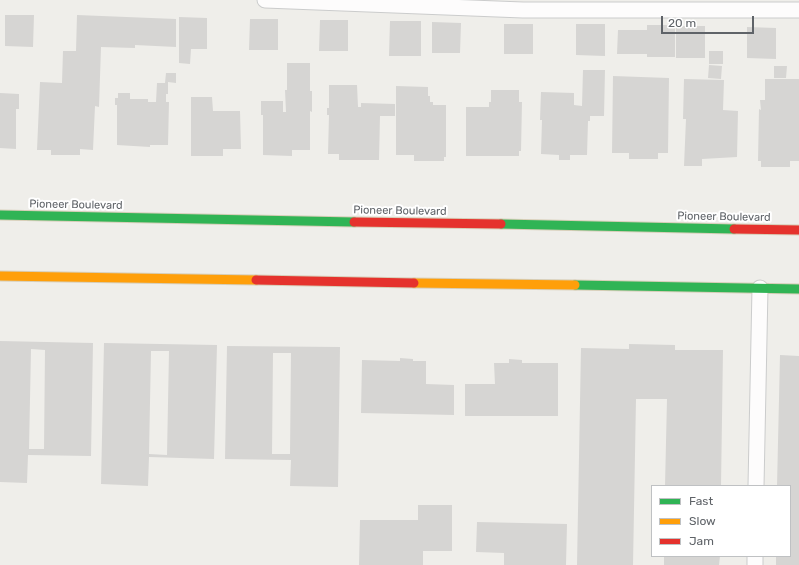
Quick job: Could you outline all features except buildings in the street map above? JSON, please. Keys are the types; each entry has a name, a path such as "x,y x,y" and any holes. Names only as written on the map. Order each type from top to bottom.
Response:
{"main road":[{"name":"Pioneer Boulevard","path":"0,215 799,230"},
{"path":"0,276 799,289"}],"lane":[{"path":"265,0 523,10 799,10"},
{"path":"756,485 760,288"}],"traffic: fast":[{"path":"0,215 354,222"},
{"path":"501,224 734,229"},
{"path":"575,285 799,289"}],"traffic: slow":[{"path":"0,276 256,280"},
{"path":"414,283 575,285"}],"traffic: jam":[{"path":"354,222 501,224"},
{"path":"734,229 799,230"},
{"path":"256,280 414,283"}]}
